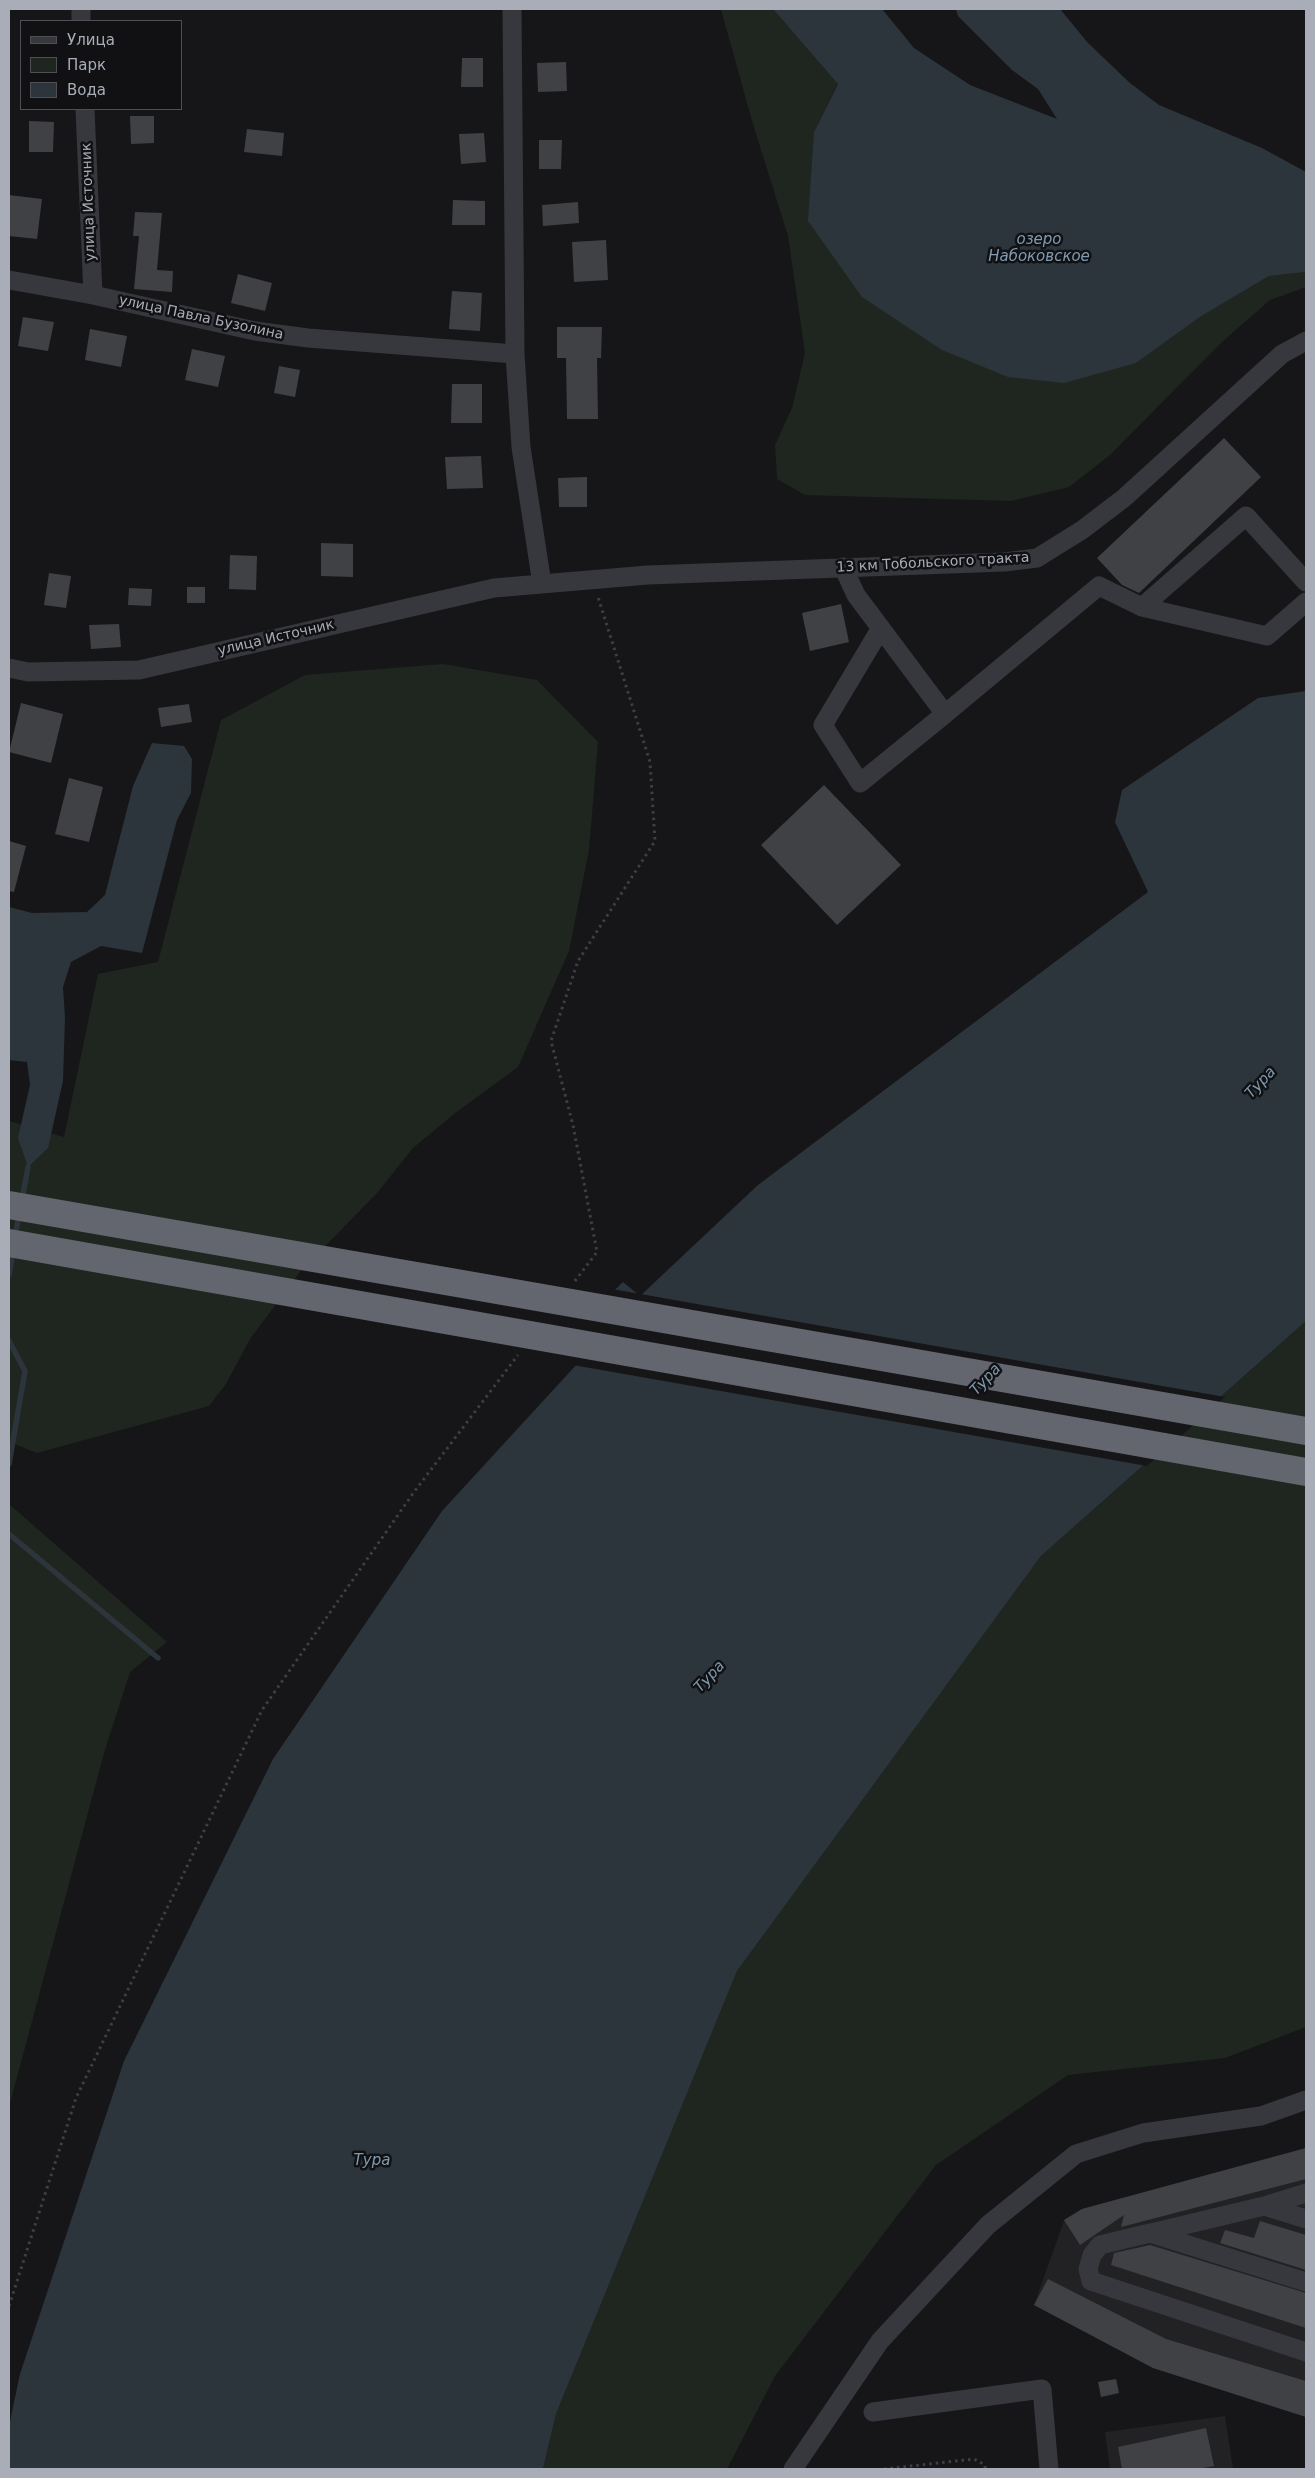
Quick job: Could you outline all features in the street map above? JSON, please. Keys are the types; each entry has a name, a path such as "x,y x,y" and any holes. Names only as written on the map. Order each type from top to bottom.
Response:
{"highway":[{"path":"9,1205 1306,1431"},
{"path":"9,1243 1306,1472"}],"street":[{"path":"512,9 515,354 520,448 542,584"},
{"name":"улица Источник","path":"85,110 93,295"},
{"name":"улица Павла Бузолина","path":"9,280 93,295 264,332 318,339 515,354"},
{"name":"13 км Тобольского тракта","path":"542,584 658,575 1004,562 1037,558 1082,530 1124,498 1282,354 1306,341"},
{"path":"1142,607 1246,516 1306,582"},
{"path":"843,567 856,595 946,714"},
{"name":"улица Источник","path":"9,668 28,672 139,670 494,588 542,584"},
{"path":"881,628 823,725 860,782 946,714 1099,586 1142,607 1267,636 1306,602"},
{"path":"793,2469 880,2341 988,2225 1076,2154 1143,2132 1261,2116 1306,2100"},
{"path":"1306,2193 1264,2206 1100,2245 1092,2255 1088,2269 1092,2281 1306,2352"},
{"path":"1264,2206 1306,2219"},
{"path":"1150,2233 1306,2282"},
{"path":"874,2412 1042,2389 1049,2469"}],"path":[{"path":"573,1283 597,1252 572,1125 551,1040 578,961 655,841 650,762 620,660 592,580"},
{"path":"9,2306 76,2098 262,1710 414,1492 520,1353"},
{"path":"884,2469 974,2459 985,2464 985,2469"}],"shaded area":[{"path":"1306,2148 1306,2417 1153,2368 1034,2305 1064,2221 1082,2209"},
{"path":"1225,2416 1233,2469 1110,2469 1105,2432"}],"green space":[{"path":"721,9 773,9 838,83 814,132 1136,363 1200,317 1269,276 1306,272 1306,287 1270,300 1221,343 1110,455 1069,487 1011,501 805,495 777,479 775,445 792,408 805,353 788,236 752,121"},
{"path":"443,664 537,680 598,742 589,850 569,951 518,1067 454,1114 413,1148 377,1193 300,1272 250,1339 226,1384 209,1406 37,1453 9,1442 9,1121 64,1137 98,974 158,962 221,720 305,675"},
{"path":"1306,1321 1306,2027 1225,2058 1068,2075 936,2165 775,2376 727,2469 543,2469 556,2414 737,1971 1041,1556"},
{"path":"9,1504 167,1642 130,1672 104,1753 9,2107"}],"water":[{"name":"озеро Набоковское","path":"773,9 882,9 914,48 970,85 1057,119 1038,89 1012,70 958,16 956,9 1060,9 1088,43 1130,83 1159,105 1262,148 1306,172 1306,272 1269,276 1200,317 1136,363 1064,383 1008,377 942,350 862,297 808,221 814,132 838,84"},
{"name":"Тура","path":"1306,691 1306,1321 1041,1556 737,1971 556,2414 543,2469 9,2469 9,2426 20,2374 124,2061 273,1759 442,1511 612,1326 594,1310 623,1282 640,1296 758,1185 1148,892 1115,822 1122,790 1258,698"},
{"path":"152,743 184,746 192,759 191,793 177,820 142,953 101,946 71,962 63,987 65,1018 63,1081 48,1148 28,1167 18,1138 30,1085 27,1062 9,1060 9,907 32,913 87,912 105,895 133,786"}],"pier":[{"path":"612,1289 1225,1397 1147,1466 573,1365 609,1326 593,1312 593,1309"}],"building":[{"path":"462,58 483,58 483,87 461,87"},
{"path":"566,62 567,91 538,92 537,63"},
{"path":"130,116 154,116 154,143 131,144"},
{"path":"29,121 54,122 53,152 29,152"},
{"path":"247,129 284,133 282,156 244,152"},
{"path":"484,133 486,162 461,164 459,134"},
{"path":"539,140 562,140 561,169 539,169"},
{"path":"9,195 42,199 37,239 9,236"},
{"path":"453,200 485,201 485,225 452,225"},
{"path":"578,202 579,223 543,226 542,205"},
{"path":"135,212 162,213 157,270 173,271 172,292 134,289 139,236 133,236"},
{"path":"606,240 608,280 574,282 572,242"},
{"path":"238,274 272,283 265,311 231,303"},
{"path":"452,291 482,293 480,331 449,329"},
{"path":"23,317 54,322 48,351 18,346"},
{"path":"557,327 602,327 601,358 597,358 598,419 567,419 566,358 557,358"},
{"path":"90,329 127,336 121,367 85,360"},
{"path":"192,349 225,356 218,387 185,380"},
{"path":"279,366 300,370 295,397 274,393"},
{"path":"452,384 482,384 482,423 451,423"},
{"path":"1224,438 1261,477 1139,593 1122,585 1097,558"},
{"path":"481,456 483,488 447,489 445,457"},
{"path":"587,477 587,507 559,507 558,478"},
{"path":"321,543 353,544 353,577 321,576"},
{"path":"230,555 257,556 256,590 229,589"},
{"path":"49,573 71,576 66,608 44,605"},
{"path":"187,587 205,587 205,603 187,603"},
{"path":"129,588 152,589 151,606 128,605"},
{"path":"841,604 849,642 810,651 802,613"},
{"path":"119,624 121,647 91,649 89,625"},
{"path":"21,703 63,714 51,763 9,752"},
{"path":"189,704 192,722 161,727 158,708"},
{"path":"69,778 103,787 89,842 55,834"},
{"path":"824,785 901,865 837,925 761,845"},
{"path":"9,841 26,846 14,892 9,891"},
{"path":"1306,2148 1306,2179 1121,2227 1124,2215 1080,2245 1064,2220 1082,2209"},
{"path":"1260,2221 1306,2235 1306,2270 1220,2243 1225,2230 1254,2238"},
{"path":"1150,2245 1306,2293 1306,2328 1111,2265 1114,2253"},
{"path":"1048,2279 1166,2339 1306,2381 1306,2417 1153,2368 1034,2305"},
{"path":"1116,2379 1119,2393 1101,2397 1098,2382"},
{"path":"1206,2428 1214,2466 1197,2469 1122,2469 1118,2447"}],"waterway":[{"path":"22,1200 28,1167"},
{"path":"15,1237 19,1214"},
{"path":"9,1275 13,1251"},
{"path":"9,1341 25,1371 9,1464"},
{"path":"9,1534 158,1658"}]}
